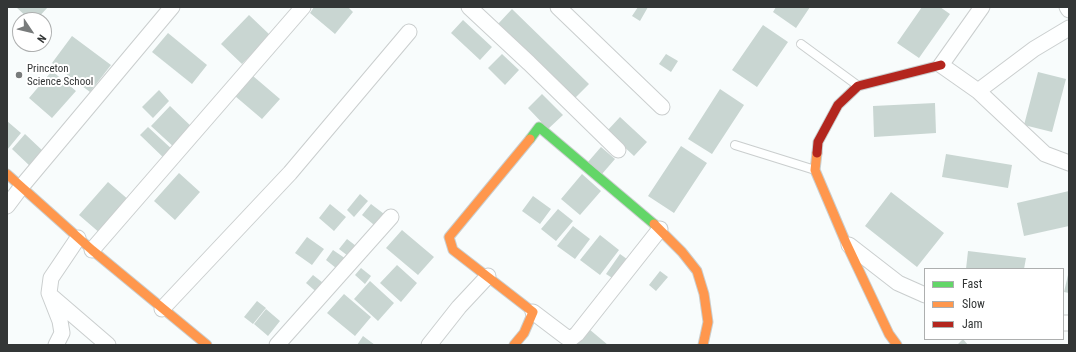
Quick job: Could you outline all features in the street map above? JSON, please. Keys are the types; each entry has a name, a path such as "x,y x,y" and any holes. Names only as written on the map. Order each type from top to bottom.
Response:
{"street":[{"path":"7,206 22,186 172,7"},
{"path":"92,250 303,7"},
{"path":"469,7 618,150"},
{"path":"558,7 662,107"},
{"path":"897,345 889,334 846,243 816,170 818,142 838,105 858,86 941,65 982,7"},
{"path":"978,91 1034,49 1069,28"},
{"path":"162,308 290,173 409,32"},
{"path":"941,65 978,91 1045,154 1069,163"},
{"path":"660,229 577,334 572,338 566,337 453,250 449,237 539,127 660,229 682,252 697,271 704,294 708,322 703,345"},
{"path":"7,174 92,250 207,345"},
{"path":"277,345 391,216"},
{"path":"56,345 62,333 60,321 49,293 51,278 78,238"},
{"path":"846,243 898,283 924,295"},
{"path":"429,345 460,306 488,276"},
{"path":"49,293 108,345"},
{"path":"514,345 524,333 533,312"}],"lane":[{"path":"801,44 858,86"},
{"path":"735,145 816,170"}],"building":[{"path":"16,7 48,7 43,12 21,12"},
{"path":"314,7 348,7 353,12 335,34 310,13"},
{"path":"638,7 648,7 640,21 632,16"},
{"path":"776,7 810,7 796,28 773,12"},
{"path":"922,7 940,7 950,14 919,58 897,43"},
{"path":"512,9 589,84 575,98 498,24"},
{"path":"249,15 270,35 242,64 221,44"},
{"path":"463,20 492,47 480,60 451,33"},
{"path":"763,25 788,42 757,87 732,70"},
{"path":"168,33 207,65 192,84 152,52"},
{"path":"72,36 111,65 90,92 52,63"},
{"path":"502,54 519,70 505,85 488,68"},
{"path":"666,54 678,61 671,72 659,64"},
{"path":"52,71 76,91 52,118 29,98"},
{"path":"1038,72 1066,79 1052,132 1024,125"},
{"path":"253,76 280,99 262,119 235,96"},
{"path":"720,89 744,105 712,154 688,139"},
{"path":"159,90 169,101 153,118 142,107"},
{"path":"542,94 563,115 548,129 528,108"},
{"path":"935,103 936,133 874,137 873,106"},
{"path":"170,106 195,130 176,149 151,126"},
{"path":"620,117 647,142 634,156 607,131"},
{"path":"7,121 21,133 7,150"},
{"path":"148,127 175,152 167,161 140,135"},
{"path":"25,134 44,152 31,167 12,149"},
{"path":"681,146 707,163 674,213 648,196"},
{"path":"601,147 615,159 602,174 588,162"},
{"path":"946,154 1012,165 1008,188 942,177"},
{"path":"179,173 200,192 175,220 154,201"},
{"path":"582,174 601,191 580,215 561,199"},
{"path":"108,182 130,201 101,234 79,215"},
{"path":"1069,191 1069,226 1024,236 1017,203"},
{"path":"891,192 944,233 917,267 865,226"},
{"path":"360,194 368,201 354,217 347,210"},
{"path":"533,196 551,209 540,224 522,211"},
{"path":"330,204 346,217 334,231 319,218"},
{"path":"371,204 388,217 379,229 362,215"},
{"path":"558,209 573,221 556,241 541,229"},
{"path":"573,226 590,239 575,259 557,246"},
{"path":"402,230 434,257 418,275 386,248"},
{"path":"600,235 619,250 600,275 580,260"},
{"path":"307,237 324,249 312,265 295,253"},
{"path":"347,239 360,249 352,259 339,249"},
{"path":"333,250 349,261 341,272 326,260"},
{"path":"968,251 1026,258 1024,268 966,268"},
{"path":"620,254 631,262 617,281 606,274"},
{"path":"397,265 417,283 401,302 380,283"},
{"path":"361,268 371,276 365,284 355,275"},
{"path":"660,271 668,277 656,291 649,285"},
{"path":"313,275 327,286 320,295 306,283"},
{"path":"1069,275 1069,293 1064,292"},
{"path":"370,281 394,303 378,321 354,299"},
{"path":"344,294 371,317 355,336 327,313"},
{"path":"257,301 266,308 253,324 244,317"},
{"path":"266,309 280,321 268,336 254,324"},
{"path":"589,329 608,345 576,345"},
{"path":"363,336 375,345 357,345"},
{"path":"964,340 968,345 957,345"}],"traffic: fast":[{"path":"530,139 539,127 654,224"}],"traffic: slow":[{"path":"514,345 524,333 533,312 453,250 449,237 530,139"},
{"path":"817,153 815,170 846,243 889,334 897,345"},
{"path":"7,174 92,250 207,345"},
{"path":"654,224 682,252 697,271 704,294 708,322 703,345"}],"traffic: jam":[{"path":"817,153 818,142 838,105 858,86 941,65"}],"place":[{"name":"Princeton Science School","path":"19,75"}]}
